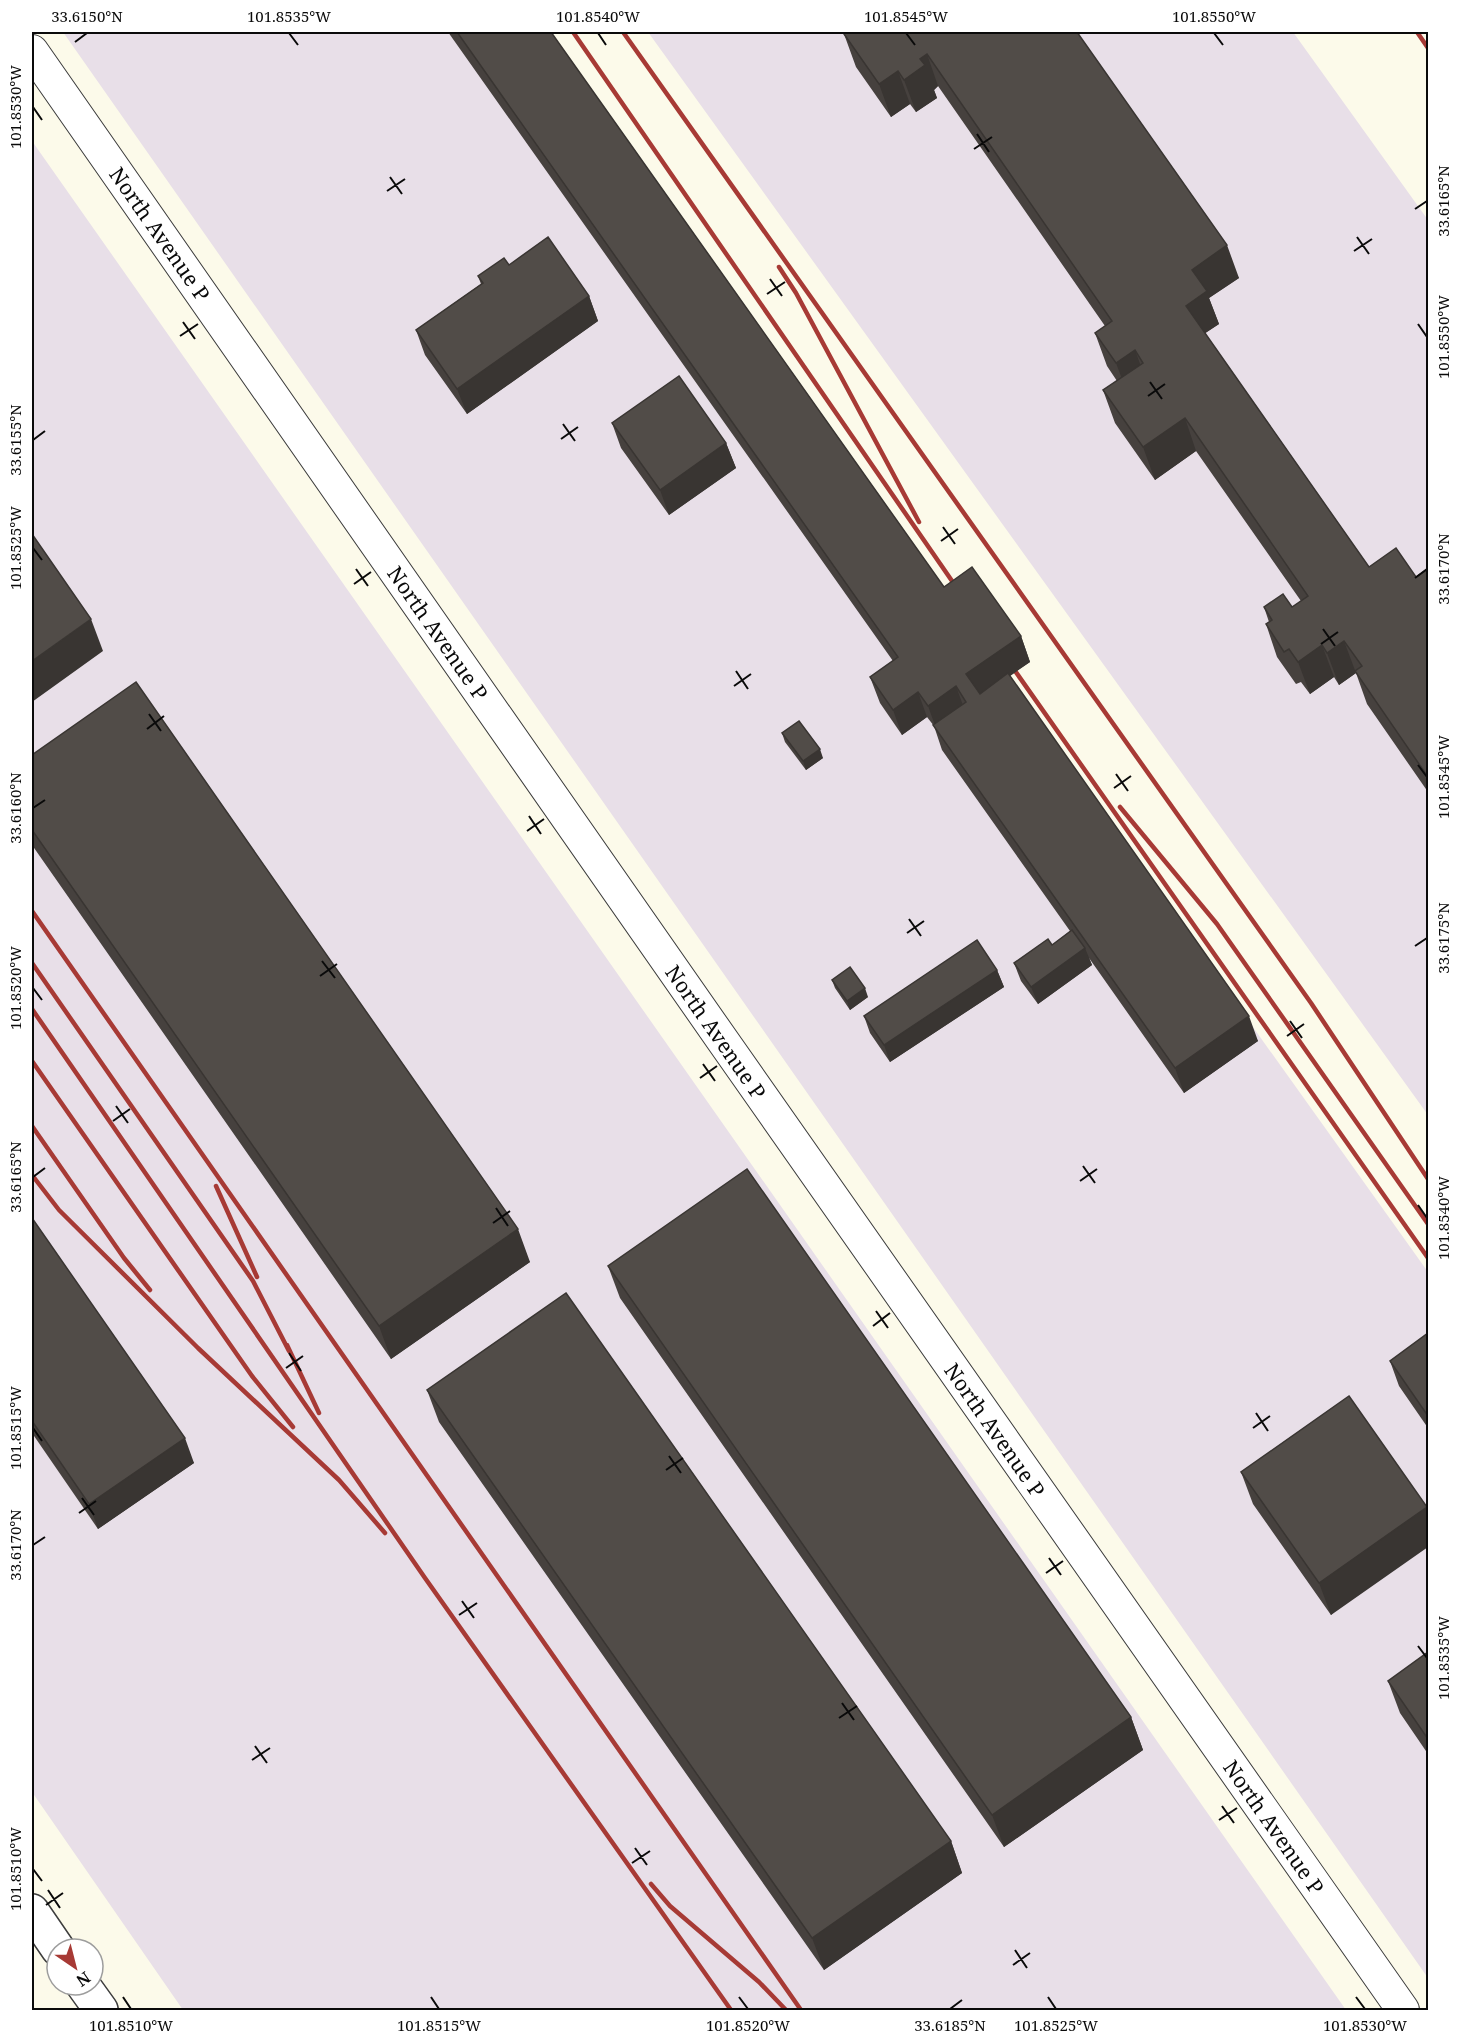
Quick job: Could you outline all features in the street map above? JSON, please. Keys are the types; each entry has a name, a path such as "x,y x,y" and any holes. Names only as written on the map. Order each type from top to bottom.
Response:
{"street":[{"name":"North Avenue P","path":"32,51 729,1051 1403,2010"},
{"path":"32,1911 50,1937"},
{"path":"92,1997 101,2010"}],"shaded area":[{"path":"63,32 542,32 1428,1272 1428,1978"},
{"path":"648,32 1293,32 1428,220 1428,1115"},
{"path":"32,141 1346,2010 183,2010 32,1792"}],"building":[{"path":"457,32 551,32 944,587 972,567 1021,636 966,674 980,694 1008,673 1249,1016 1175,1068 933,725 966,702 956,686 928,706 918,692 893,710 870,677 898,657"},
{"path":"848,32 1077,32 1227,245 1192,270 1207,291 1186,306 1369,567 1396,548 1416,577 1428,569 1428,777 1355,671 1362,666 1344,641 1327,653 1322,645 1298,662 1289,649 1284,652 1266,624 1272,620 1264,607 1283,594 1292,607 1308,596 1185,418 1143,447 1103,390 1143,363 1135,350 1116,363 1095,333 1112,321 927,54 920,59 925,65 904,80 898,71 879,84 844,34"},
{"path":"548,237 589,296 457,389 416,330 483,283 478,276 504,258 509,265"},
{"path":"679,376 726,443 660,490 612,423"},
{"path":"32,534 91,619 32,661"},
{"path":"136,682 518,1229 379,1326 32,830 32,755"},
{"path":"799,721 820,749 803,761 782,733"},
{"path":"1072,930 1085,948 1031,987 1014,963 1048,939 1052,945"},
{"path":"977,940 997,970 884,1045 864,1016"},
{"path":"850,967 865,988 847,1001 832,980"},
{"path":"747,1169 1131,1717 992,1815 608,1266"},
{"path":"32,1218 185,1438 89,1504 32,1421"},
{"path":"566,1293 951,1841 812,1938 427,1390"},
{"path":"1428,1333 1428,1416 1390,1361"},
{"path":"1349,1396 1427,1507 1319,1583 1241,1472"},
{"path":"1428,1652 1428,1739 1388,1681"}],"railway":[{"path":"573,32 961,594"},
{"path":"623,32 1311,1003 1428,1179"},
{"path":"1417,32 1428,48"},
{"path":"779,267 796,293 919,522"},
{"path":"1006,658 1428,1258"},
{"path":"1120,807 1217,924 1428,1224"},
{"path":"32,911 801,2010"},
{"path":"32,963 253,1281 289,1351"},
{"path":"32,1009 425,1578 731,2010"},
{"path":"32,1061 252,1376 293,1427"},
{"path":"32,1126 124,1258 150,1290"},
{"path":"32,1175 59,1210 198,1348 339,1480 385,1533"},
{"path":"216,1186 257,1277"},
{"path":"287,1345 319,1413"},
{"path":"651,1884 670,1906 759,1982 786,2010"}]}
